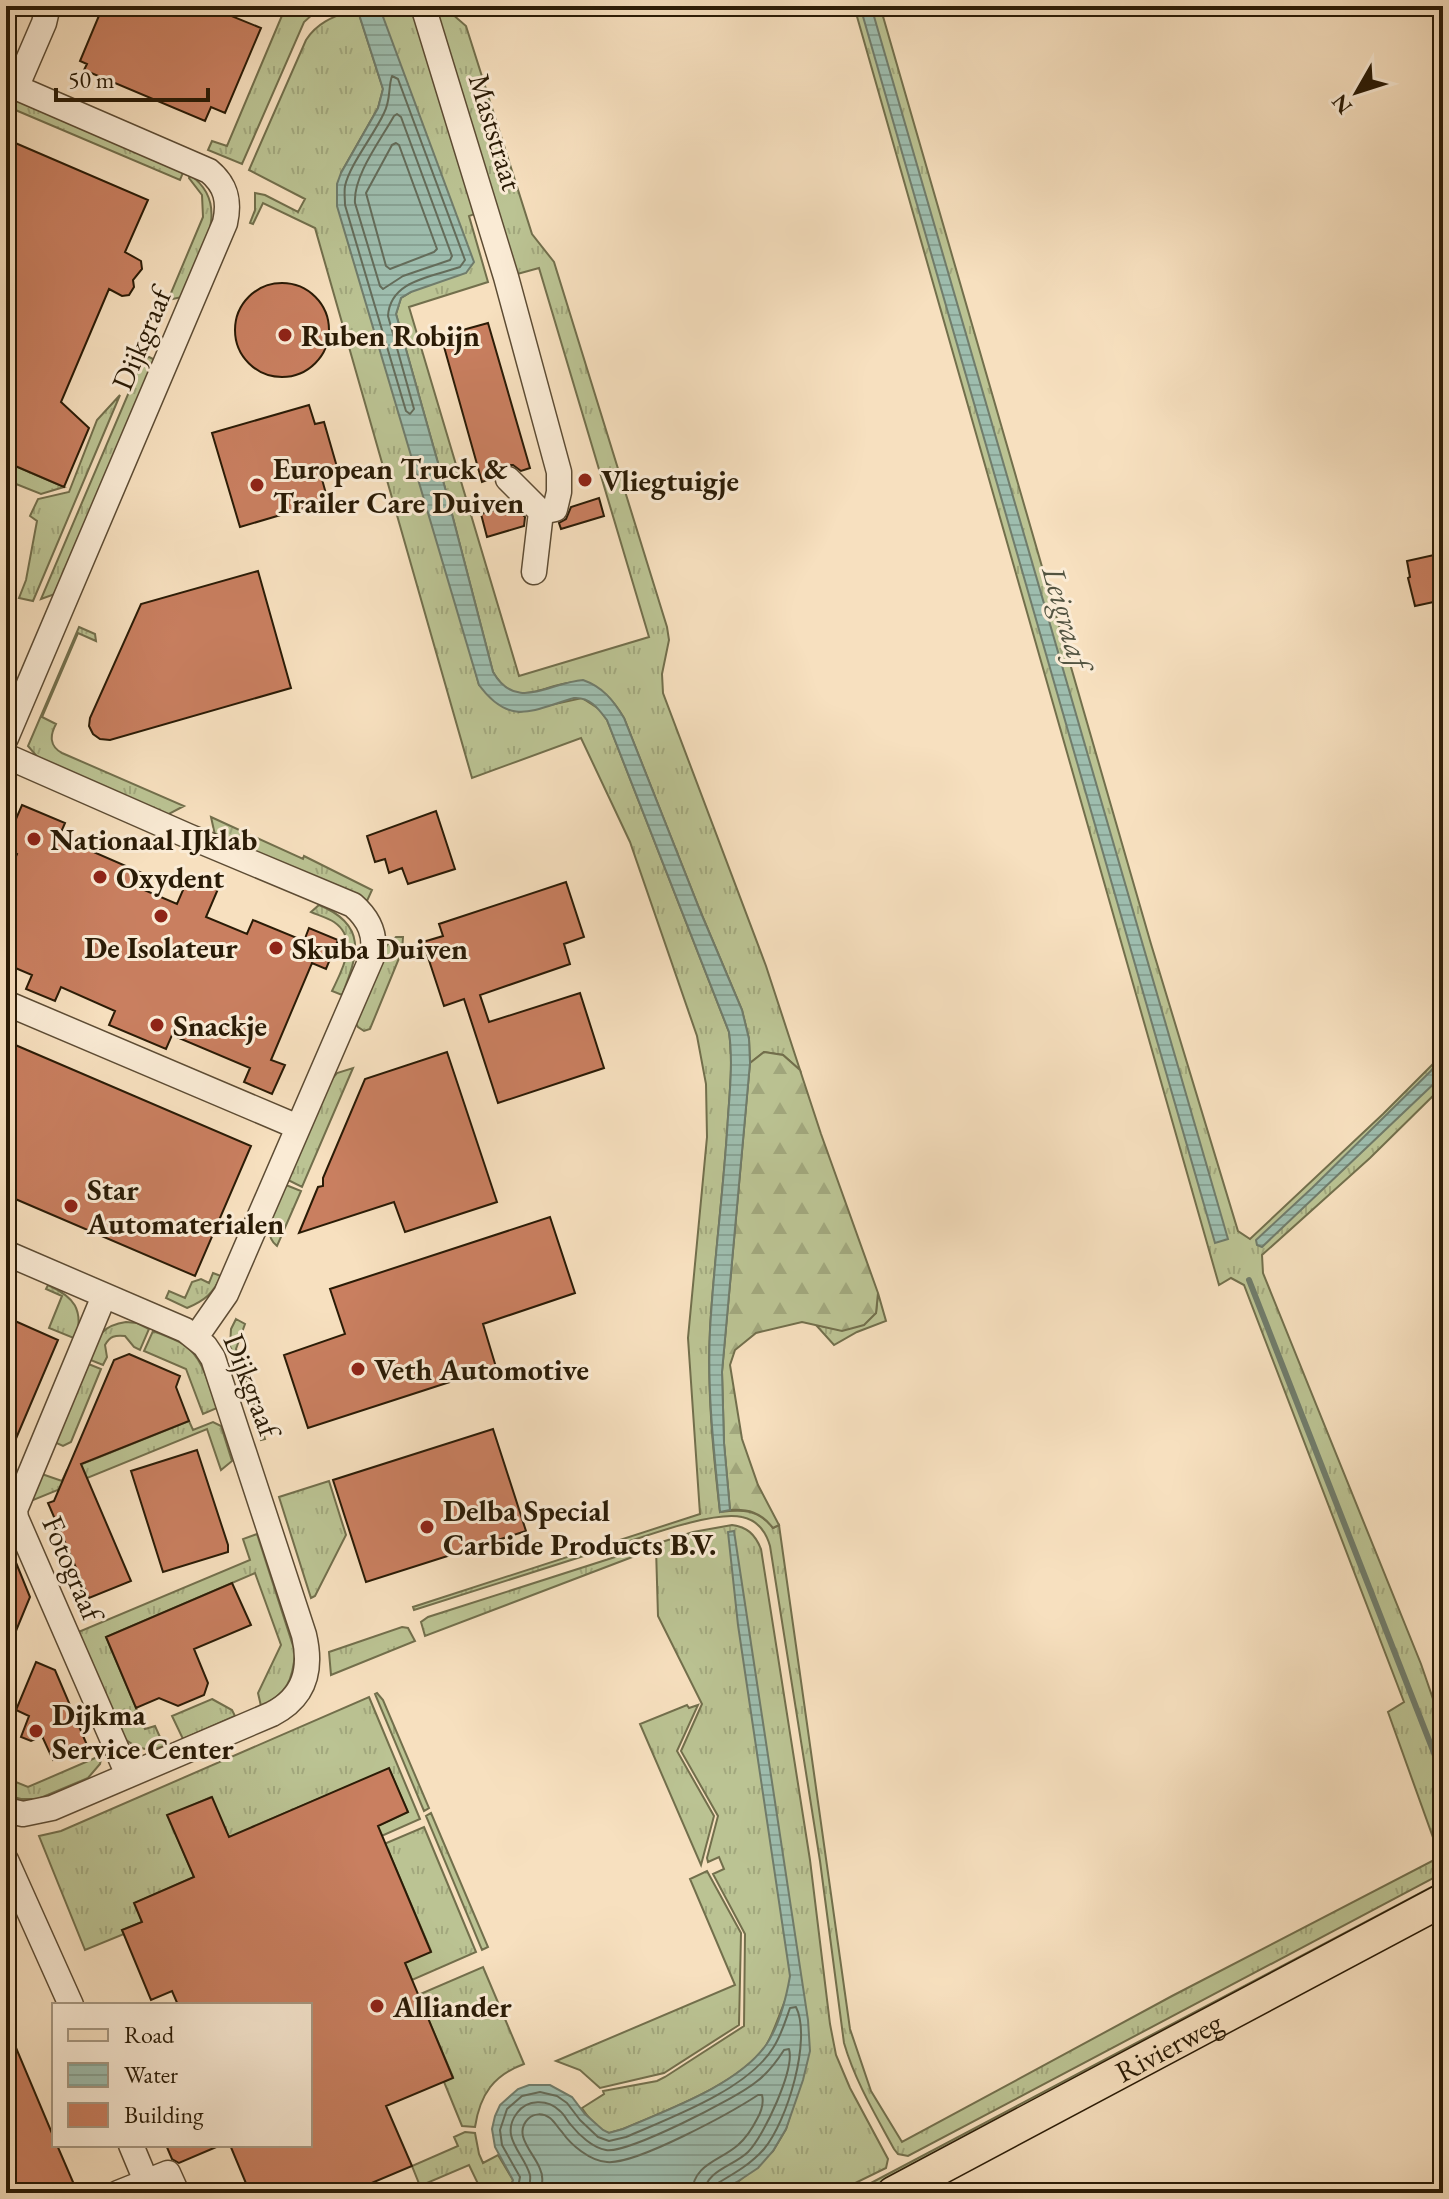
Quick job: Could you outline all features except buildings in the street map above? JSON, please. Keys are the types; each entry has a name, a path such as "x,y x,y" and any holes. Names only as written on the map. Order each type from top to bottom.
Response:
{"main road":[{"name":"Rivierweg","path":"893,2193 1443,1900"}],"street":[{"path":"11,85 44,23 48,6"},
{"name":"Maststraat","path":"423,6 506,277 559,472 555,509 541,512"},
{"name":"Dijkgraaf","path":"6,738 228,212 228,199 223,186 209,171 11,85"},
{"path":"508,479 541,512 534,572"},
{"name":"Dijkgraaf","path":"6,756 353,905 363,913 374,935 375,946 226,1294 196,1337 213,1358 304,1635 308,1665 298,1692 283,1709 52,1808 23,1814 6,1810"},
{"path":"6,1003 298,1127"},
{"path":"6,1253 196,1337"},
{"name":"Fotograaf","path":"104,1296 15,1510 128,1775"},
{"path":"6,1860 70,2003"},
{"path":"132,2147 146,2181"},
{"path":"118,2193 168,2173 177,2193"}],"green space":[{"path":"286,6 333,6 314,13 304,22 242,164 208,150 212,141 227,146"},
{"path":"379,6 418,6 480,212 469,216 488,282 409,307 519,676 649,637 539,268 510,276 437,13 439,6 466,26 532,234 554,262 667,627 669,640 662,674 663,693 766,966 800,1070 783,1055 764,1052 750,1063 749,1039 742,1010 624,718 606,694 588,684 570,683 521,693 507,688 493,672 396,314 401,298 411,292"},
{"path":"854,6 880,6 1151,944 1238,1231 1250,1239 1443,1054 1443,1086 1370,1158 1262,1255 1263,1273 1421,1664 1443,1728 1443,1873 908,2156 898,2154 894,2149 860,2084 844,2043 820,1861 770,1546 760,1527 742,1517 714,1517 696,1521 414,1610 413,1607 700,1514 688,1338 707,1137 706,1084 697,1036 630,842 581,738 472,778 315,228 263,203 253,224 250,223 255,210 255,193 298,212 305,199 249,170 306,40 322,24 357,8 383,89 378,108 341,173 479,685 519,712 582,698 599,709 607,720 729,1032 730,1085 709,1352 711,1421 720,1512 749,1512 761,1517 773,1528 779,1525 850,2029 871,2091 902,2142 1172,1996 1440,1857 1388,1712 1404,1702 1244,1285 1231,1278 1219,1285"},
{"path":"6,95 184,170 180,180 6,106"},
{"path":"190,175 203,188 210,202 209,233 182,297 168,300 203,217 202,195 189,178"},
{"path":"149,357 155,360 55,594 41,599 143,359"},
{"path":"120,395 33,601 19,598 26,580 37,521 30,516 38,499 69,492 97,420"},
{"path":"6,462 64,487 41,494 6,480"},
{"path":"79,627 95,634 96,641 78,633 42,717 56,724 53,744 62,753 184,806 167,815 40,760 28,746"},
{"path":"211,817 303,859 304,856 372,890 367,901 215,835"},
{"path":"319,905 346,922 355,942 352,967 342,995 332,991 346,955 346,937 334,922 311,912"},
{"path":"396,937 403,937 402,951 370,1029 364,1031 355,1022 387,945"},
{"path":"764,1052 783,1055 800,1070 878,1293 876,1313 864,1325 842,1331 802,1322 756,1333 735,1350 730,1365 742,1439 758,1485 779,1525 773,1528 754,1513 730,1510 722,1372 750,1063"},
{"path":"353,1068 302,1187 288,1180 331,1080 337,1073"},
{"path":"286,1185 301,1191 277,1246 269,1233 269,1225"},
{"path":"213,1273 221,1276 212,1292 187,1308 166,1298 169,1291 185,1298 192,1282 201,1279 209,1283"},
{"path":"48,1285 75,1305 79,1320 76,1339 49,1328 62,1296 46,1289"},
{"path":"878,1293 886,1321 834,1345 816,1325 842,1330 876,1313"},
{"path":"236,1319 245,1324 236,1349 265,1439 261,1440 230,1346 231,1329"},
{"path":"126,1322 149,1329 140,1350 125,1336 116,1336 105,1345 107,1357 103,1365 88,1359 105,1330"},
{"path":"153,1331 183,1344 196,1357 217,1408 203,1414 186,1369 144,1351"},
{"path":"86,1363 101,1369 71,1442 63,1446 52,1441"},
{"path":"189,1421 193,1430 213,1422 221,1426 232,1461 221,1470 207,1429 26,1503 39,1473 62,1481 67,1470"},
{"path":"329,1481 346,1535 315,1596 311,1598 279,1497"},
{"path":"732,1525 750,1532 761,1549 810,1860 836,2055 888,2159 886,2168 835,2193 716,2193 738,2182 773,2151 786,2129 793,2106 786,1998 767,2044 755,2058 702,2094 609,2133 582,2108 604,2094 603,2091 665,2077 744,2026 745,1934 713,1874 724,1869 719,1857 708,1862 707,1858 718,1816 681,1751 702,1704 658,1616 656,1548 425,1636 421,1622 428,1617 693,1532"},
{"path":"257,1534 295,1652 287,1685 261,1706 258,1693 281,1645 255,1573 106,1637 145,1729 155,1726 164,1746 147,1749 132,1744 122,1737 76,1633 250,1560 243,1539"},
{"path":"402,1627 408,1628 415,1641 331,1675 329,1652"},
{"path":"375,1694 383,1700 429,1808 424,1811"},
{"path":"369,1697 420,1819 359,1846 355,1836 408,1812 389,1769 252,1827 238,1859 211,1797 168,1816 194,1877 135,1903 142,1922 122,1930 124,1934 85,1950 39,1836 61,1831"},
{"path":"212,1699 232,1710 235,1716 183,1739 172,1716"},
{"path":"687,1705 689,1708 698,1705 677,1751 714,1816 701,1865 640,1724"},
{"path":"102,1755 100,1764 88,1778 38,1799 6,1795 6,1778 28,1787"},
{"path":"431,1813 488,1947 482,1950 426,1816"},
{"path":"424,1827 476,1952 412,1980 405,1963 431,1951 388,1850 363,1853"},
{"path":"707,1871 741,1933 739,2025 664,2073 600,2088 580,2070 556,2061 735,1985 690,1879"},
{"path":"1443,1881 1443,1887 930,2159 865,2193 852,2193"},
{"path":"483,1967 524,2064 504,2074 490,2087 475,2127 462,2126 444,2082 453,2077 418,1995"},
{"path":"465,2132 475,2133 483,2163 498,2155 513,2180 510,2189 502,2193 474,2193 481,2190 469,2165 420,2186 412,2166 458,2146 454,2137"}],"water":[{"path":"379,6 474,262 466,273 401,298 396,314 493,672 502,684 522,693 583,680 602,690 616,705 624,718 742,1010 749,1039 750,1063 722,1372 730,1510 720,1512 709,1376 730,1085 729,1032 607,720 593,704 580,698 534,710 512,711 490,698 479,685 337,206 337,184 341,173 378,108 383,89 357,8"},
{"path":"860,6 871,6 1228,1239 1215,1243"},
{"path":"1443,1059 1443,1075 1262,1247 1257,1245 1256,1240"},
{"path":"734,1531 808,2020 810,2051 786,2129 758,2168 716,2193 502,2193 510,2189 513,2180 495,2147 492,2129 500,2105 518,2089 529,2085 550,2085 572,2097 603,2130 609,2133 623,2129 680,2105 738,2072 766,2045 781,2012 790,1976 738,1625 728,1532"}],"waterway":[{"path":"1249,1280 1443,1776"}],"place":[{"name":"Ruben Robijn","path":"285,335"},
{"name":"Vliegtuigje","path":"585,480"},
{"name":"European Truck & Trailer Care Duiven","path":"257,485"},
{"name":"Nationaal IJklab","path":"34,839"},
{"name":"Oxydent","path":"100,877"},
{"name":"De Isolateur","path":"161,916"},
{"name":"Skuba Duiven","path":"276,948"},
{"name":"Snackje","path":"157,1025"},
{"name":"Star Automaterialen","path":"71,1206"},
{"name":"Veth Automotive","path":"358,1369"},
{"name":"Delba Special Carbide Products B.V.","path":"427,1527"},
{"name":"Dijkma Service Center","path":"36,1731"},
{"name":"Alliander","path":"377,2006"}],"water label":[{"name":"Leigraaf","path":"1067,617"}]}
